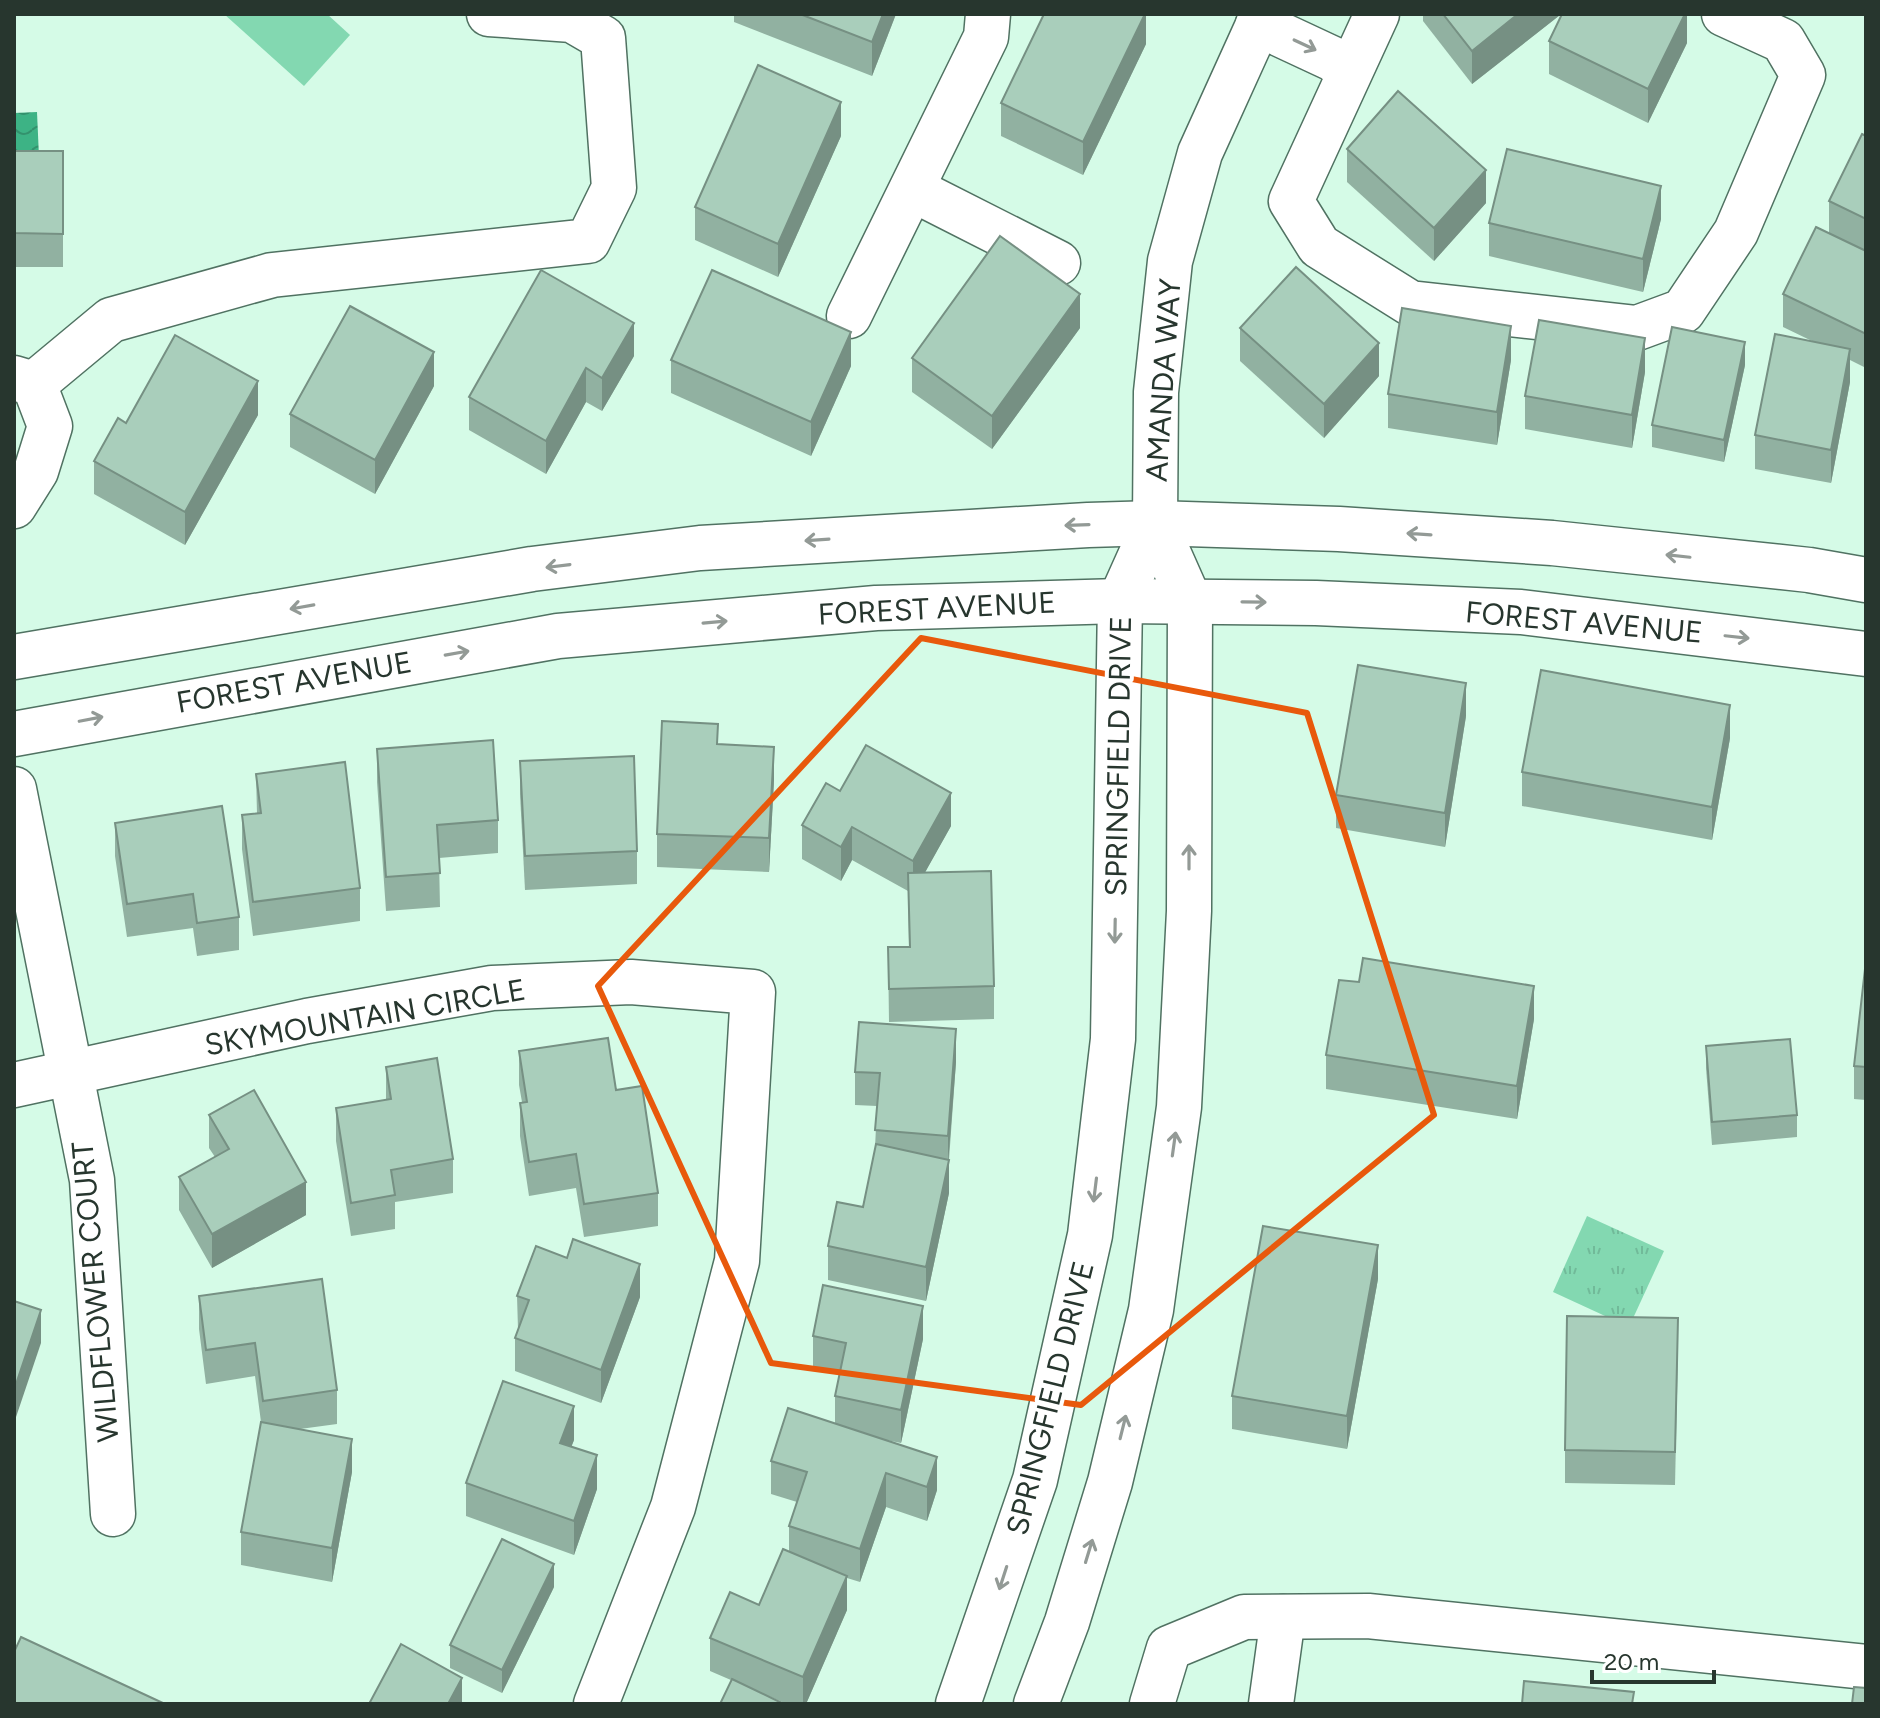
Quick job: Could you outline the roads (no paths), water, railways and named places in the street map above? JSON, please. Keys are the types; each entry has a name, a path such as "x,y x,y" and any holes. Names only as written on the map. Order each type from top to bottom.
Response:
{"street":[{"path":"14,506 36,471 50,426 24,381 111,320 272,275 588,241 614,188 603,38 572,20 489,14"},
{"path":"849,316 986,37 988,14"},
{"path":"1377,14 1348,71 1291,201 1319,246 1410,303 1637,328 1683,311 1736,232 1803,75 1783,41 1724,14"},
{"path":"1260,19 1333,59 1348,71"},
{"name":"AMANDA WAY","path":"1155,523 1156,392 1170,261 1200,153 1260,19"},
{"path":"912,189 1058,263"},
{"path":"14,657 532,569 700,548 940,531 1155,523 1339,529 1552,543 1809,570 1866,580"},
{"path":"1036,1704 1067,1622 1110,1482 1156,1279 1179,1107 1189,911 1190,602 1155,523"},
{"name":"SPRINGFIELD DRIVE","path":"958,1704 1035,1480 1090,1235 1113,1039 1120,601 1155,523"},
{"name":"FOREST AVENUE","path":"14,734 558,636 876,608 1120,601 1521,612 1866,654"},
{"name":"WILDFLOWER COURT","path":"14,789 92,1180 113,1514"},
{"name":"SKYMOUNTAIN CIRCLE","path":"14,1085 307,1021 492,988 631,982 753,992 737,1261 673,1507 596,1704"},
{"path":"1152,1704 1169,1648 1244,1617 1368,1616 1866,1667"},
{"path":"1271,1704 1283,1617"}],"water":[{"path":"37,112 39,157 14,159 14,113"}]}
